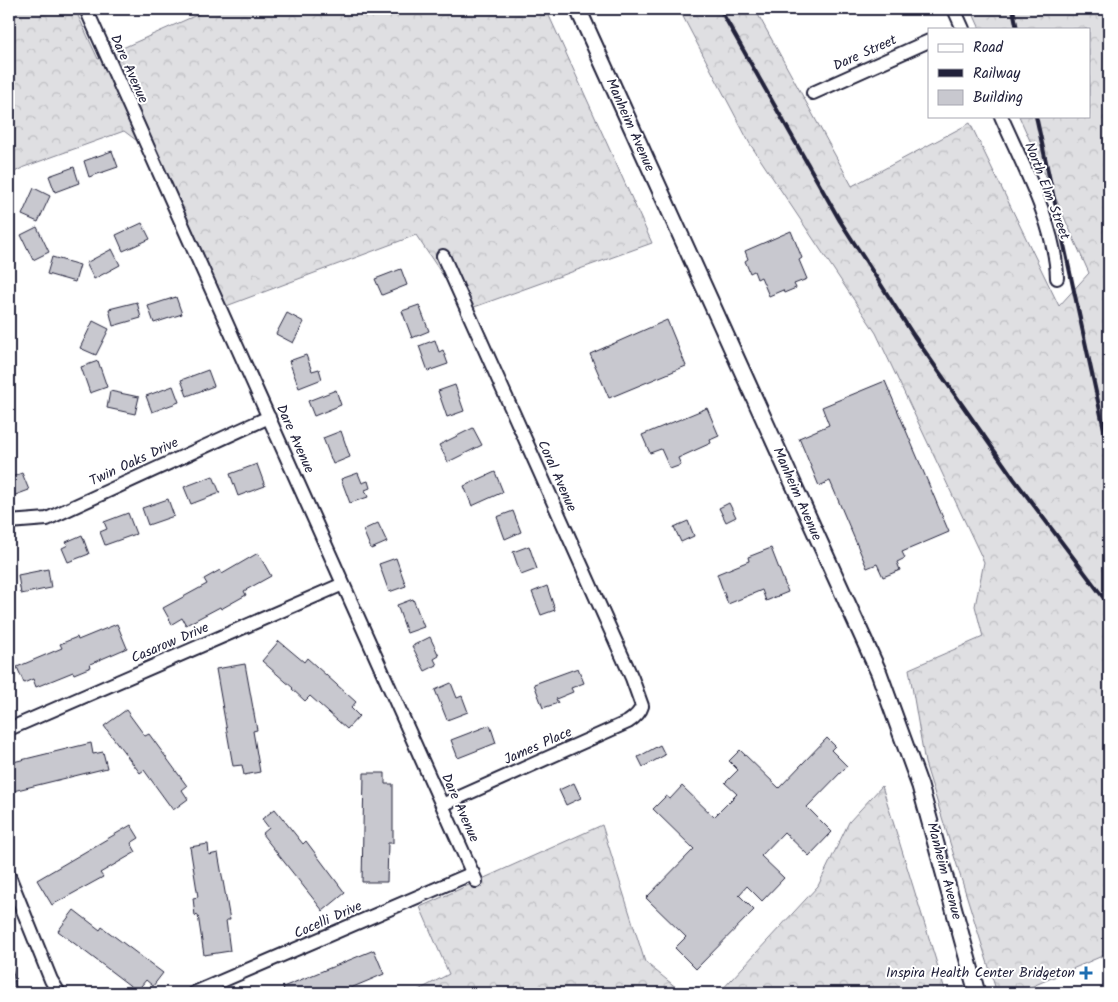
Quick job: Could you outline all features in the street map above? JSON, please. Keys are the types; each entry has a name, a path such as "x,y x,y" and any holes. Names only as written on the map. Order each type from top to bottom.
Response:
{"street":[{"name":"Dare Avenue","path":"86,9 475,877"},
{"name":"Manheim Avenue","path":"578,9 879,673 920,786 977,993"},
{"path":"954,9 961,28"},
{"name":"Dare Street","path":"813,93 928,41"},
{"name":"North Elm Street","path":"1002,118 1047,225 1057,262 1057,278"},
{"name":"Coral Avenue","path":"443,256 632,678 639,696 641,710"},
{"name":"Twin Oaks Drive","path":"9,522 47,519 269,417"},
{"name":"Casarow Drive","path":"9,729 344,584"},
{"name":"James Place","path":"442,805 628,722 635,718 641,710"},
{"path":"9,876 51,980 59,993"},
{"name":"Cocelli Drive","path":"194,993 475,877"}],"green space":[{"path":"9,9 75,9 98,59 210,9 546,9 652,243 466,310 416,235 221,308 153,153 124,131 24,167 9,175"},
{"path":"679,9 755,9 852,186 970,123 1059,306 1089,273 1020,118 1090,118 1090,28 980,28 971,9 1109,9 1109,953 1017,993 997,993 925,763 909,669 983,637 975,606 984,562 876,333 750,144"},
{"path":"882,786 946,993 719,993 818,886 849,822"},
{"path":"602,825 645,962 683,993 413,993 449,974 420,907"}],"building":[{"path":"112,151 118,167 89,177 84,161"},
{"path":"74,167 79,183 55,192 49,176"},
{"path":"34,188 50,196 38,222 22,215"},
{"path":"142,223 150,239 123,251 116,235"},
{"path":"37,227 49,252 33,260 21,235"},
{"path":"791,231 802,258 799,260 807,279 794,284 796,288 784,293 783,290 769,296 761,277 757,279 754,271 750,273 745,261 748,259 745,251"},
{"path":"112,249 120,265 94,279 86,263"},
{"path":"52,257 80,265 75,282 47,274"},
{"path":"401,269 407,285 382,295 375,279"},
{"path":"176,297 182,314 154,323 148,306"},
{"path":"137,302 141,318 113,326 109,309"},
{"path":"419,305 429,331 412,338 402,311"},
{"path":"287,313 304,322 293,343 276,334"},
{"path":"667,320 686,366 609,398 590,354"},
{"path":"93,321 109,329 96,355 80,348"},
{"path":"435,340 439,352 443,350 448,364 428,371 419,346"},
{"path":"306,355 312,371 319,369 322,379 299,388 289,361"},
{"path":"98,361 107,387 90,393 81,367"},
{"path":"208,370 214,386 187,396 181,380"},
{"path":"885,381 949,532 902,552 905,558 897,562 900,570 883,577 877,564 867,568 830,481 819,486 799,438 829,425 822,407"},
{"path":"455,385 464,411 447,417 438,391"},
{"path":"173,386 179,402 152,412 146,396"},
{"path":"336,390 341,405 314,416 308,401"},
{"path":"110,391 139,397 135,414 107,408"},
{"path":"707,408 719,436 710,440 711,443 678,458 681,465 670,469 661,449 650,453 642,435"},
{"path":"473,428 482,445 448,462 439,445"},
{"path":"341,431 350,457 333,464 323,438"},
{"path":"257,464 265,486 238,496 230,474"},
{"path":"495,472 503,492 472,506 464,486"},
{"path":"22,473 29,490 10,497 9,478"},
{"path":"358,473 362,483 368,481 370,488 365,490 368,497 350,503 341,479"},
{"path":"213,476 220,493 191,504 184,487"},
{"path":"168,499 174,516 148,525 142,508"},
{"path":"729,503 736,517 726,522 719,508"},
{"path":"513,511 521,532 505,539 497,517"},
{"path":"128,513 136,534 105,545 100,532 107,529 104,522"},
{"path":"688,521 694,536 681,542 674,527"},
{"path":"378,523 387,542 371,549 363,530"},
{"path":"82,535 89,554 68,562 62,548 68,545 66,542"},
{"path":"529,546 537,569 521,575 513,552"},
{"path":"771,548 788,592 766,601 762,590 728,604 717,574 749,561 748,557"},
{"path":"258,553 271,576 244,591 246,595 221,609 220,607 186,625 182,618 172,624 163,608 207,584 204,579 220,570 222,574"},
{"path":"396,558 406,586 389,592 379,564"},
{"path":"48,569 51,588 21,594 18,575"},
{"path":"547,586 555,610 541,615 532,592"},
{"path":"413,599 424,627 407,633 397,605"},
{"path":"117,624 127,648 90,664 91,667 36,687 33,679 24,683 17,667 62,648 60,644 77,637 78,640"},
{"path":"430,637 439,656 434,659 437,665 425,671 412,646"},
{"path":"279,641 304,662 307,658 356,702 351,708 359,716 347,729 310,696 305,701 262,661"},
{"path":"245,664 257,730 253,731 260,772 244,775 242,765 233,766 216,669"},
{"path":"578,668 584,683 571,688 573,692 556,699 558,703 543,708 534,684"},
{"path":"451,683 457,698 462,696 468,712 447,720 435,690"},
{"path":"126,710 145,736 149,734 187,786 182,790 188,799 173,810 144,770 140,773 104,726"},
{"path":"490,725 496,743 458,758 451,740"},
{"path":"827,738 835,746 831,750 847,766 807,807 832,832 809,856 784,832 761,856 784,878 762,901 747,886 739,895 754,910 696,969 675,948 686,937 646,898 694,849 653,809 666,796 670,799 682,786 714,817 737,794 725,783 738,770 729,761 740,750 779,788"},
{"path":"91,743 93,754 103,752 107,768 9,792 9,763"},
{"path":"660,745 665,755 643,767 638,757"},
{"path":"364,773 385,773 385,784 393,784 393,843 388,843 387,882 362,882"},
{"path":"574,783 581,798 566,805 559,790"},
{"path":"275,809 303,844 306,841 345,893 323,911 262,834 269,828 262,819"},
{"path":"131,825 139,838 131,843 136,852 100,873 103,877 52,905 37,880"},
{"path":"208,844 209,855 218,853 230,920 226,920 230,951 204,955 198,915 195,916 193,898 198,897 190,847"},
{"path":"74,910 100,930 102,927 163,973 153,986 146,980 137,991 58,931"},
{"path":"374,950 384,974 346,990 347,993 285,993 283,987"},
{"path":"9,951 17,993 9,993"}],"railway":[{"path":"720,9 840,221 914,336 1014,479 1109,605"},
{"path":"1013,9 1017,28"},
{"path":"1036,118 1109,452"}],"place":[{"name":"Inspira Health Center Bridgeton","path":"1086,973"}]}
